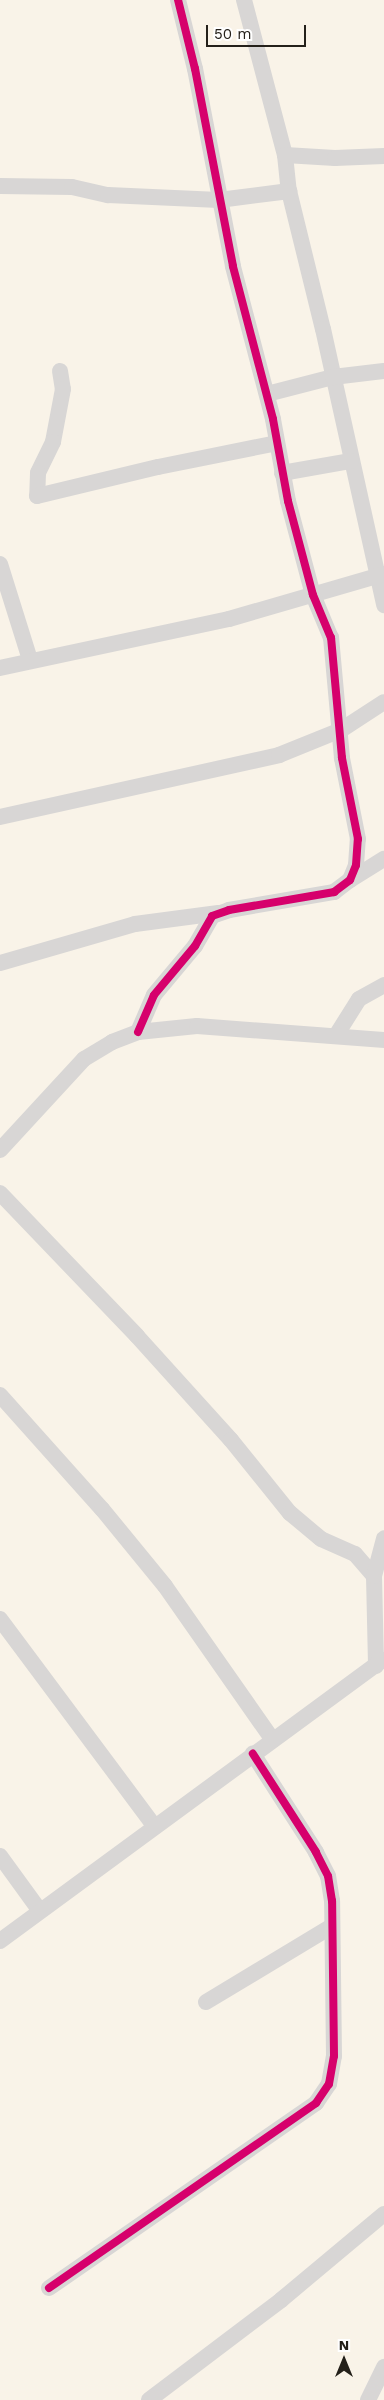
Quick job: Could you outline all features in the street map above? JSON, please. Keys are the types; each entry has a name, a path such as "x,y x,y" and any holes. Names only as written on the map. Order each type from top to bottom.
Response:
{"street":[{"path":"178,0 196,69 219,200 267,394 282,473 313,595 331,638 341,730 342,758 358,839 356,865 350,880"},
{"path":"244,0 285,155 289,191 351,461 380,575 384,605"},
{"path":"285,155 335,158 384,156"},
{"path":"0,186 72,187 108,195 219,200 289,191"},
{"path":"60,371 63,389 53,442 38,473 37,496 158,467 277,444"},
{"path":"267,394 333,377 384,371"},
{"path":"282,473 351,461"},
{"path":"0,564 30,660"},
{"path":"0,668 30,660 230,619 380,575"},
{"path":"0,816 250,763 307,746 341,730 384,702"},
{"path":"0,963 135,924 219,913 334,892 384,859"},
{"path":"138,1032 163,982 195,946 208,921 219,913"},
{"path":"337,1034 359,1000 384,984"},
{"path":"0,1150 84,1059 112,1042 138,1032 198,1026 337,1034 384,1040"},
{"path":"0,1193 149,1350 290,1513 321,1539 355,1554 374,1576"},
{"path":"0,1396 96,1502 158,1579 273,1740"},
{"path":"0,1941 380,1662 374,1576 384,1538"},
{"path":"0,1619 155,1827"},
{"path":"49,2288 316,2104 329,2084 334,2056 332,1926 328,1876 316,1852 253,1754"},
{"path":"0,1856 40,1911"},
{"path":"206,2002 332,1926"},
{"path":"149,2400 281,2300 384,2214"},
{"path":"368,2400 384,2367"}],"cycle path":[{"path":"138,1032 154,995 195,946 212,916 229,910 334,892 350,880 356,865 358,839 342,758 331,638 313,595 288,501 273,419 233,266 195,69 178,0"},
{"path":"49,2288 316,2103 329,2084 334,2056 332,1901 328,1876 316,1852 253,1754"}]}
